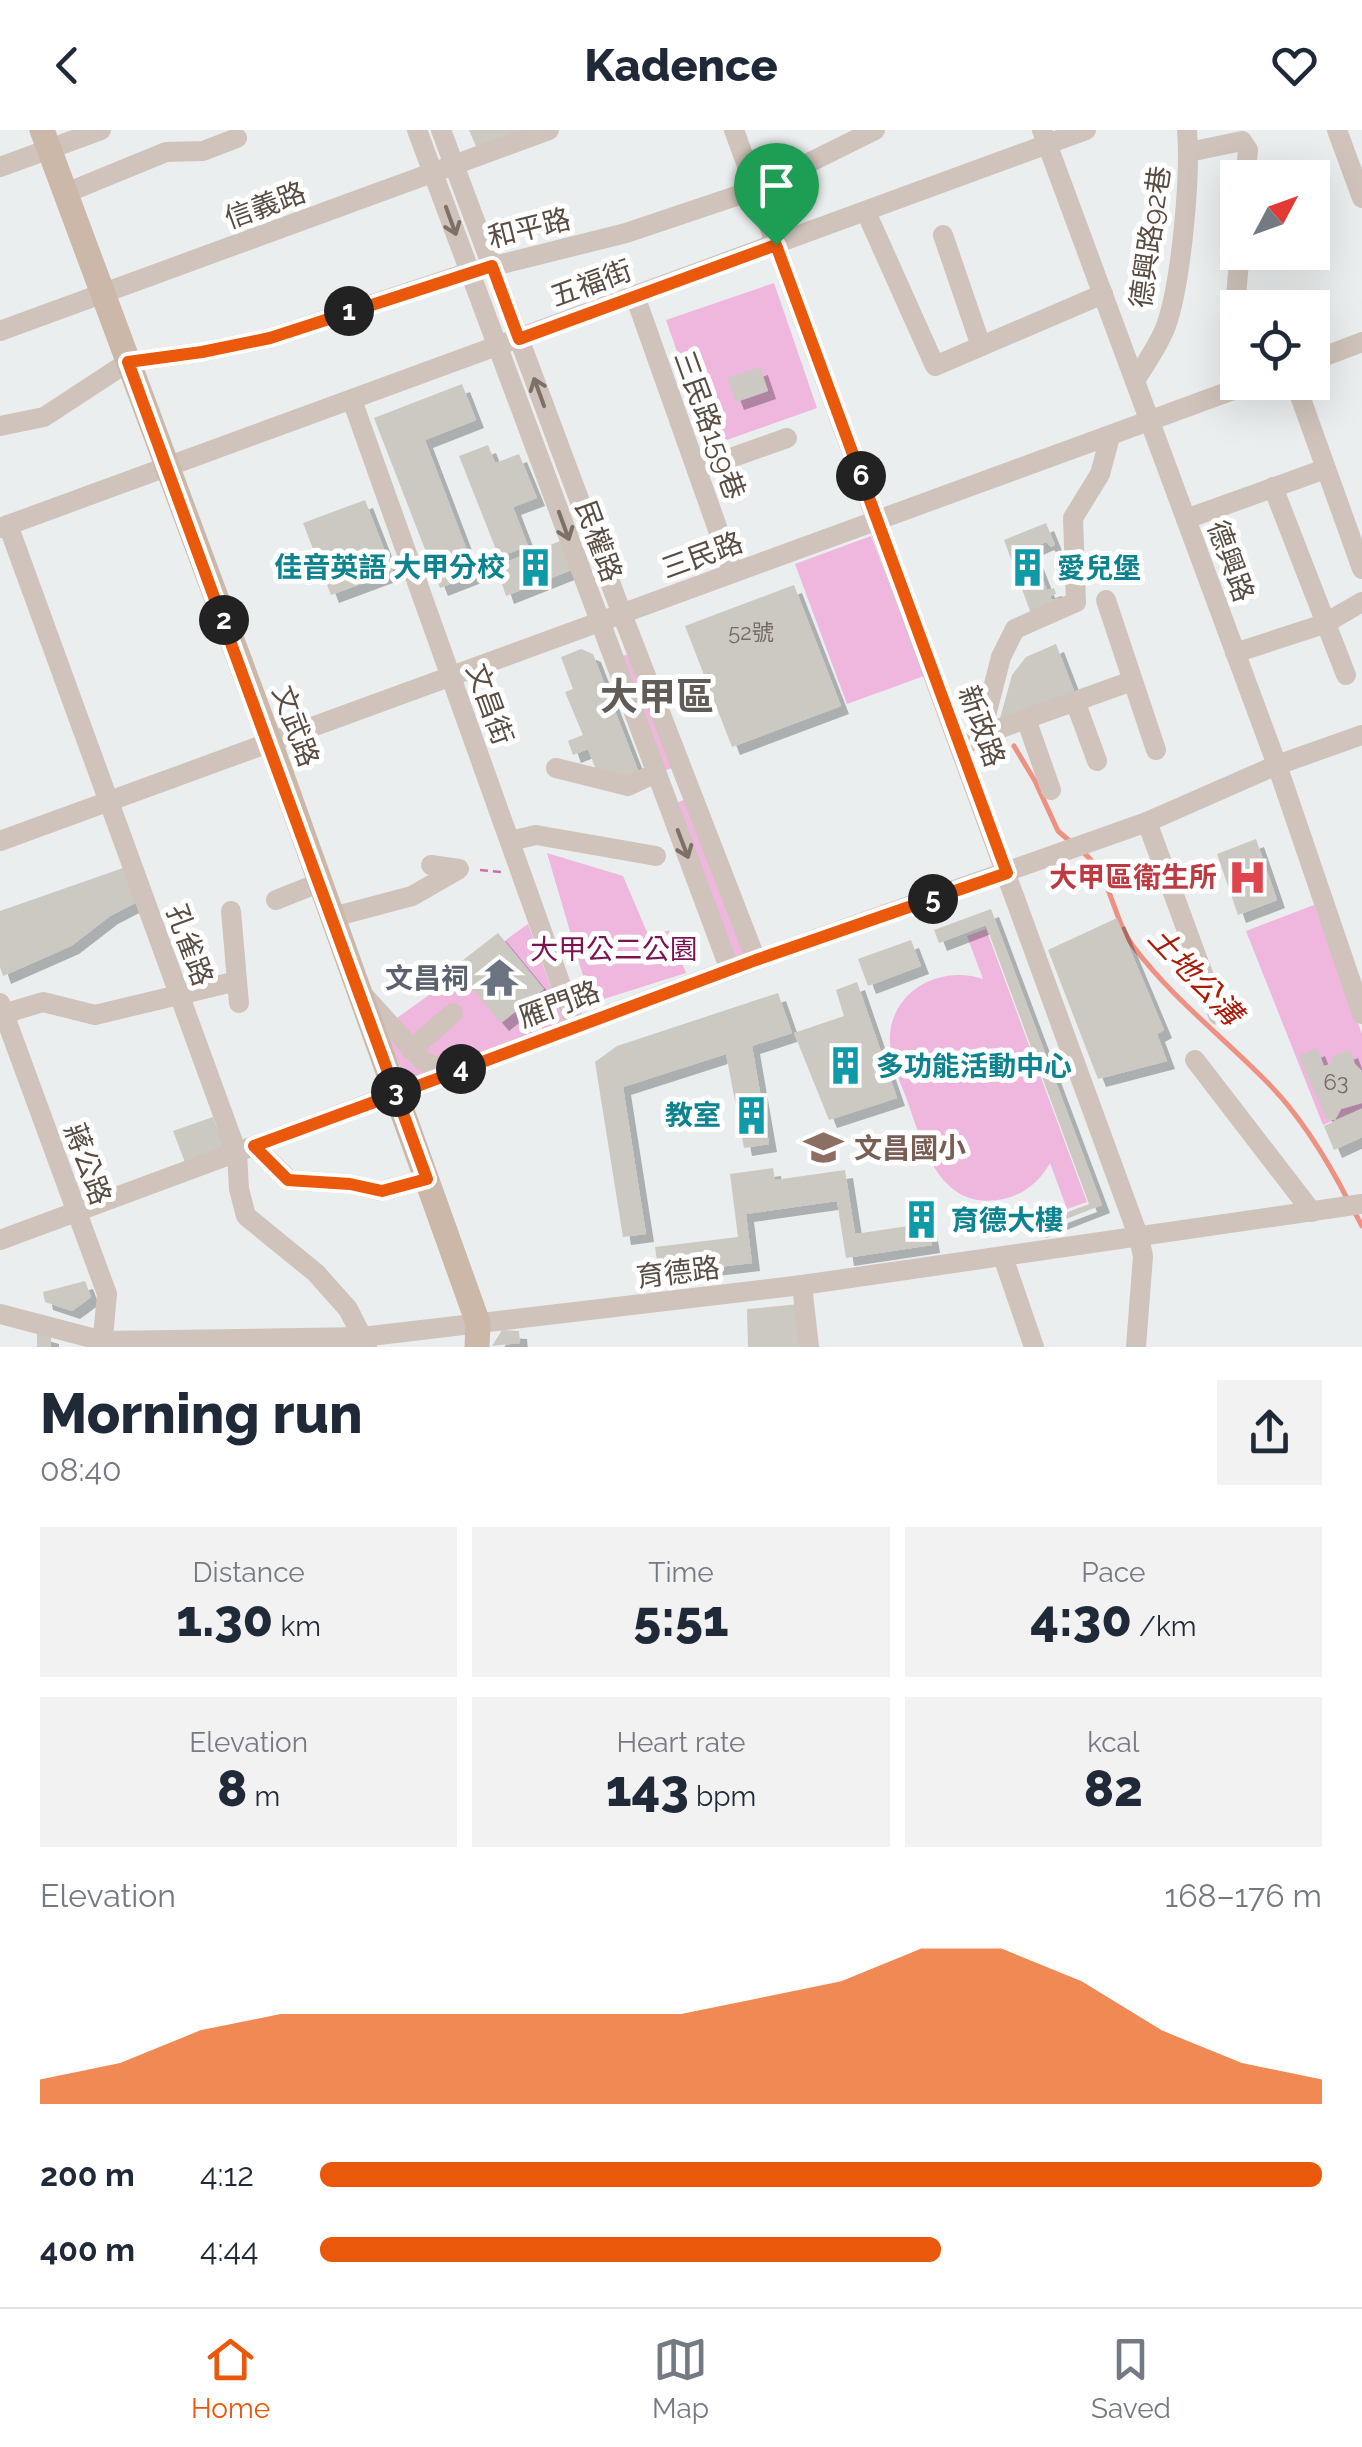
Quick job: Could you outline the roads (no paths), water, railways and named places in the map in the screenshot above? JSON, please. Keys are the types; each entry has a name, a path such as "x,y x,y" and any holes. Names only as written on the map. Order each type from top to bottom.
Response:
{"main road":[{"name":"文武路","path":"46,139 321,882 478,1335"}],"street":[{"path":"0,167 46,139 100,130"},
{"name":"民權路","path":"417,130 730,970"},
{"name":"民權路","path":"441,130 756,960"},
{"name":"信義路","path":"0,331 549,130"},
{"name":"新政路","path":"734,130 1138,1238 1143,1256 1136,1347"},
{"name":"和平路","path":"128,362 270,338 470,272 626,233 754,190 875,130"},
{"name":"五福街","path":"4,526 866,212 1045,137 1086,130"},
{"name":"德興路92巷","path":"1135,382 1166,327 1179,250 1188,130"},
{"path":"1337,130 1362,198"},
{"name":"德興路","path":"1045,137 1236,653 1362,1014"},
{"path":"66,194 166,152 203,151 236,138"},
{"name":"德興路92巷","path":"1189,152 1242,141 1248,150 1247,160"},
{"path":"866,212 934,366 1103,294"},
{"path":"943,235 981,346"},
{"name":"三民路159巷","path":"635,296 733,572"},
{"path":"1330,354 1362,342"},
{"path":"0,426 44,417 128,362"},
{"name":"三民路","path":"0,840 733,572 879,523 1220,395"},
{"name":"文昌街","path":"352,400 576,1027"},
{"path":"1300,400 1362,569"},
{"path":"981,734 1002,656 1015,629 1076,602 1074,518 1100,474 1110,437"},
{"path":"697,470 787,438"},
{"path":"1186,519 1325,469"},
{"path":"1273,487 1346,675"},
{"name":"孔雀路","path":"4,526 179,994 245,1149 239,1189 246,1216 316,1272 348,1309 364,1342"},
{"path":"1106,600 1156,750"},
{"path":"1236,653 1324,624 1362,602"},
{"path":"960,748 981,734 1132,681"},
{"path":"1075,701 1097,761"},
{"path":"1026,719 1051,790"},
{"name":"雁門路","path":"2,1235 76,1212 756,960 1147,822 1276,765 1362,735"},
{"path":"556,768 628,786 686,781"},
{"path":"1147,822 1218,1016"},
{"path":"510,841 536,834 656,856"},
{"path":"333,918 412,896 459,869 430,864"},
{"path":"276,900 321,882"},
{"path":"232,911 238,1004"},
{"path":"1,1010 43,1002 95,1016 237,981"},
{"path":"359,990 422,1061 452,1073"},
{"name":"蔣公路","path":"1,1010 106,1294 103,1344"},
{"path":"411,1050 454,1013"},
{"path":"1195,1060 1312,1212"},
{"path":"245,1149 288,1180 350,1184 382,1191 427,1179"},
{"name":"育德路","path":"0,1317 103,1344 364,1342 478,1335 1362,1204"},
{"path":"1003,1258 1034,1347"},
{"path":"802,1286 809,1347"}],"waterway":[{"name":"土地公溝","path":"1014,746 1058,831 1072,843"},
{"name":"土地公溝","path":"1084,853 1101,874 1133,946 1181,1000 1291,1109 1349,1202"},
{"name":"土地公溝","path":"1354,1211 1362,1226"}],"place":[{"name":"佳音英語 大甲分校","path":"535,567"},
{"name":"愛兒堡","path":"1027,568"},
{"name":"大甲區衛生所","path":"1247,877"},
{"name":"文昌祠","path":"499,978"},
{"name":"多功能活動中心","path":"846,1066"},
{"name":"教室","path":"751,1115"},
{"name":"文昌國小","path":"824,1148"},
{"name":"育德大樓","path":"921,1220"}],"district":[{"name":"大甲區","path":"657,697"}],"park label":[{"name":"大甲公二公園","path":"614,949"}]}
